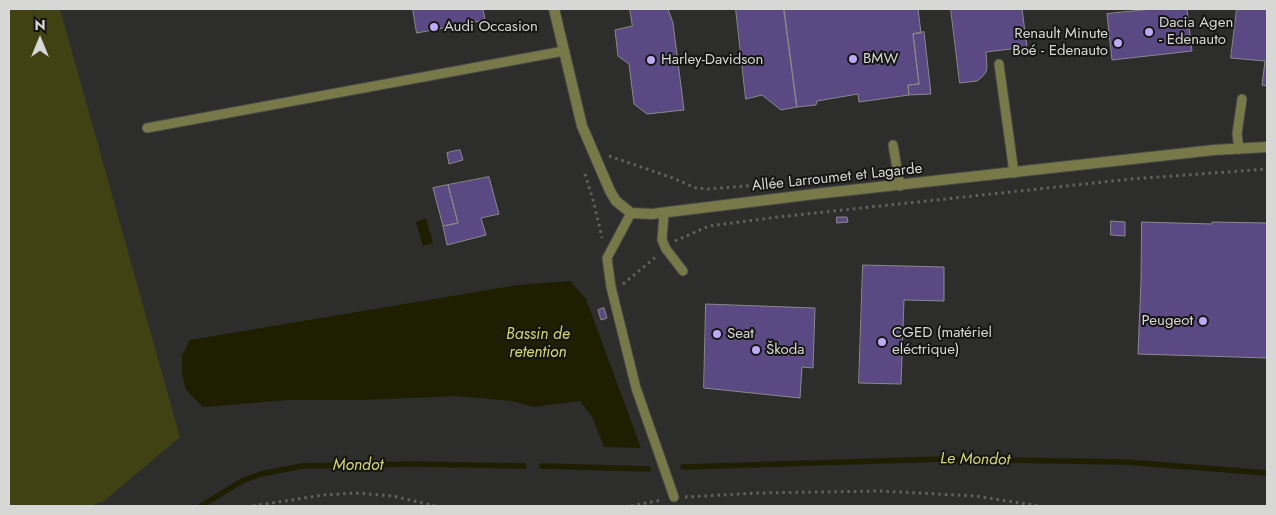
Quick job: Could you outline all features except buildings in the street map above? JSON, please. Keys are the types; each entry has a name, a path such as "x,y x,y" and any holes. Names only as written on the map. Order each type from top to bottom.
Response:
{"street":[{"path":"554,9 582,126 610,191 616,201 631,213"},
{"name":"Allée Larroumet et Lagarde","path":"631,213 664,213 815,194 1239,148 1267,147"}],"lane":[{"path":"147,128 564,51"},
{"path":"999,64 1014,173"},
{"path":"1239,148 1238,134 1242,99"},
{"path":"894,145 900,186"},
{"path":"631,213 607,258 612,292 636,388 673,493"},
{"path":"664,213 662,240 666,249 684,272"}],"path":[{"path":"603,153 696,188 708,189 762,184"},
{"path":"582,167 594,203 607,258"},
{"path":"612,292 646,266 674,241 709,226 1131,179 1267,169"},
{"path":"631,506 673,493 881,490 975,496 1040,506"},
{"path":"253,506 323,495 354,493 393,496 435,506"}],"shaded area":[{"path":"9,9 60,9 180,437 104,501 89,506 9,506"}],"water":[{"path":"426,218 433,243 423,246 416,222"},
{"name":"Bassin de retention","path":"570,281 586,299 641,448 604,447 593,418 580,401 533,407 512,401 458,396 362,400 287,400 203,407 186,390 182,374 182,355 190,340 518,285"}],"waterway":[{"name":"Le Mondot","path":"683,467 943,459 1126,462 1267,473"},
{"name":"Mondot","path":"201,506 242,481 261,474 302,466 413,464 524,466"},
{"path":"542,466 648,469"}],"place":[{"name":"Audi Occasion","path":"434,27"},
{"name":"Dacia Agen - Edenauto","path":"1149,32"},
{"name":"Renault Minute Boé - Edenauto","path":"1118,43"},
{"name":"BMW","path":"853,59"},
{"name":"Harley-Davidson","path":"651,60"},
{"name":"Peugeot","path":"1203,321"},
{"name":"Seat","path":"717,334"},
{"name":"CGED (matériel eléctrique)","path":"882,342"},
{"name":"Škoda","path":"756,350"}]}
